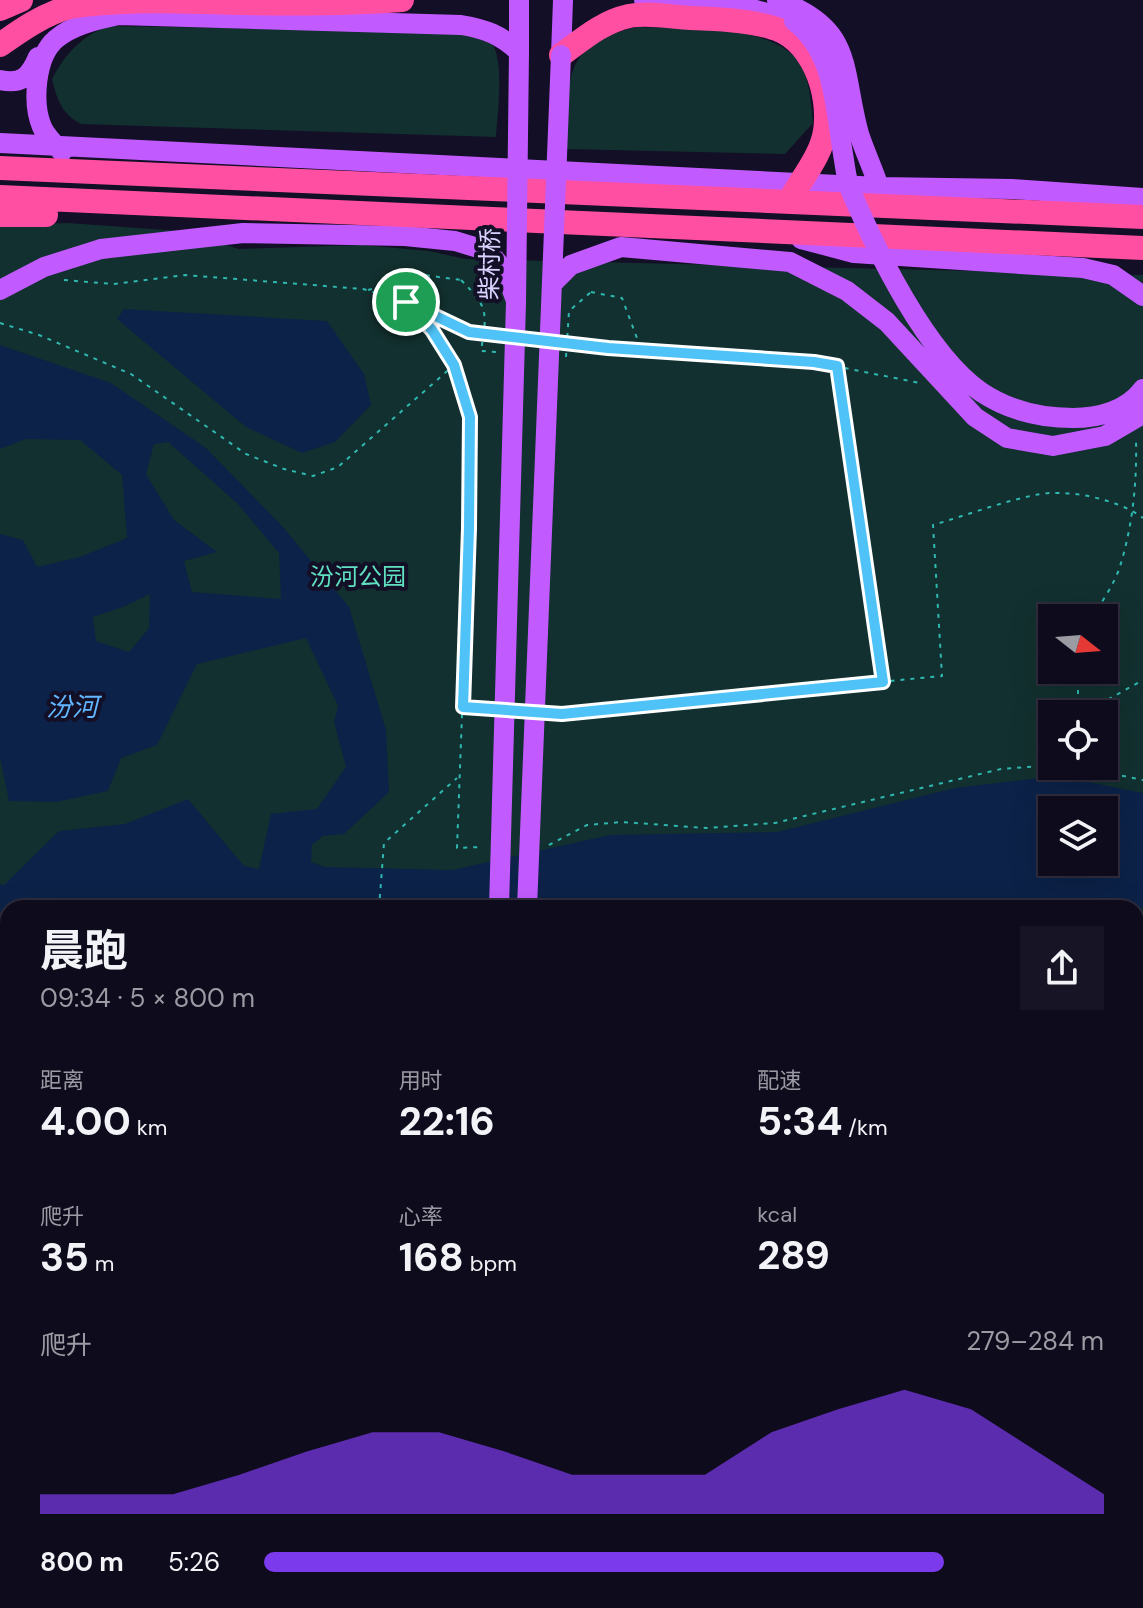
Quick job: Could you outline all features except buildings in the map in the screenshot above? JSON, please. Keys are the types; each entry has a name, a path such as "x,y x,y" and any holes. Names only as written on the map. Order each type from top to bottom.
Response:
{"highway":[{"path":"0,9 21,0"},
{"path":"0,45 23,28 67,8 138,1 331,5 402,0"},
{"path":"561,55 603,25 632,15 728,20 773,27 798,43 820,77 826,110 825,134 794,192"},
{"path":"0,168 794,192 1143,217"},
{"path":"0,197 1143,248"},
{"path":"0,215 85,215 135,204"}],"main road":[{"name":"柴村桥","path":"499,900 515,354 519,0"},
{"path":"527,900 555,350 552,284 563,0"},
{"path":"644,0 756,10 794,21 805,30 817,45 829,70 849,186 891,275 929,335 953,365 980,391 1021,412 1057,418 1086,418 1114,412 1143,389"},
{"path":"777,0 811,16 831,33 844,57 860,135 879,187"},
{"path":"0,80 22,80 31,73 41,49 82,23 119,15 461,25 486,30 504,38 519,52"},
{"path":"54,40 40,62 36,95 42,127 64,155 108,173"},
{"path":"0,143 794,192 879,187 1012,189 1143,198"},
{"path":"770,231 854,253 1083,268 1113,275 1143,295"},
{"path":"0,290 44,267 101,249 243,233 405,236 455,241 488,251 505,271 516,302"},
{"path":"552,284 571,265 621,247 790,262 847,291 887,322 975,417 1007,438 1053,446 1105,436 1143,414"}],"path":[{"path":"57,279 113,284 185,275 366,290 406,302 469,332 500,336"},
{"path":"366,290 424,275 461,280 482,301 485,320 481,351 515,354"},
{"path":"555,350 568,357 569,311 591,292 622,298 642,350"},
{"path":"406,302 432,330 454,365 470,417 457,848 489,847"},
{"path":"0,323 39,335 131,374 246,454 313,476 338,467 454,365"},
{"path":"555,350 642,350 814,362 915,381 930,387"},
{"path":"837,366 883,682"},
{"path":"1100,604 1121,565 1136,472 1135,435"},
{"path":"548,713 942,676 933,525 1038,494 1091,497 1132,509 1143,518"},
{"path":"1106,700 1143,680"},
{"path":"463,707 491,709"},
{"path":"537,846 553,845 587,825 622,822 706,828 775,823 1001,769 1038,766"},
{"path":"1118,775 1143,780"},
{"path":"379,900 384,843 458,777"}],"green space":[{"path":"107,26 462,32 478,36 487,39 497,56 496,137 81,124 61,106 52,79 75,47"},
{"path":"638,27 747,34 786,49 806,75 813,123 785,154 566,149 569,86 581,55 612,34"},
{"name":"汾河公园","path":"68,223 180,231 239,249 362,245 429,251 465,259 1143,275 1143,900 0,900 0,225"}],"water":[{"path":"124,309 327,321 364,374 371,405 335,442 302,453 246,427 117,319"},
{"name":"汾河","path":"0,345 111,383 206,448 283,527 349,607 386,730 389,792 344,834 323,836 312,845 311,862 325,867 452,870 610,835 777,832 955,788 1038,778 1077,780 1143,793 1143,900 0,900 0,884 4,885 59,831 125,824 188,799 244,866 259,869 271,814 317,809 346,767 334,722 338,706 306,638 197,664 157,745 121,758 108,791 56,802 9,801 0,757 0,534 23,540 37,567 80,557 127,538 122,475 80,440 26,439 0,449","holes":["168,442 238,504 279,553 281,599 192,592 184,561 217,552 174,520 146,474 154,444","150,594 149,628 129,652 96,641 93,617"]}],"route":[{"path":"406,302 469,332 608,348 837,366 883,682 562,714 463,707 470,417 454,365 432,330 406,302"}]}
